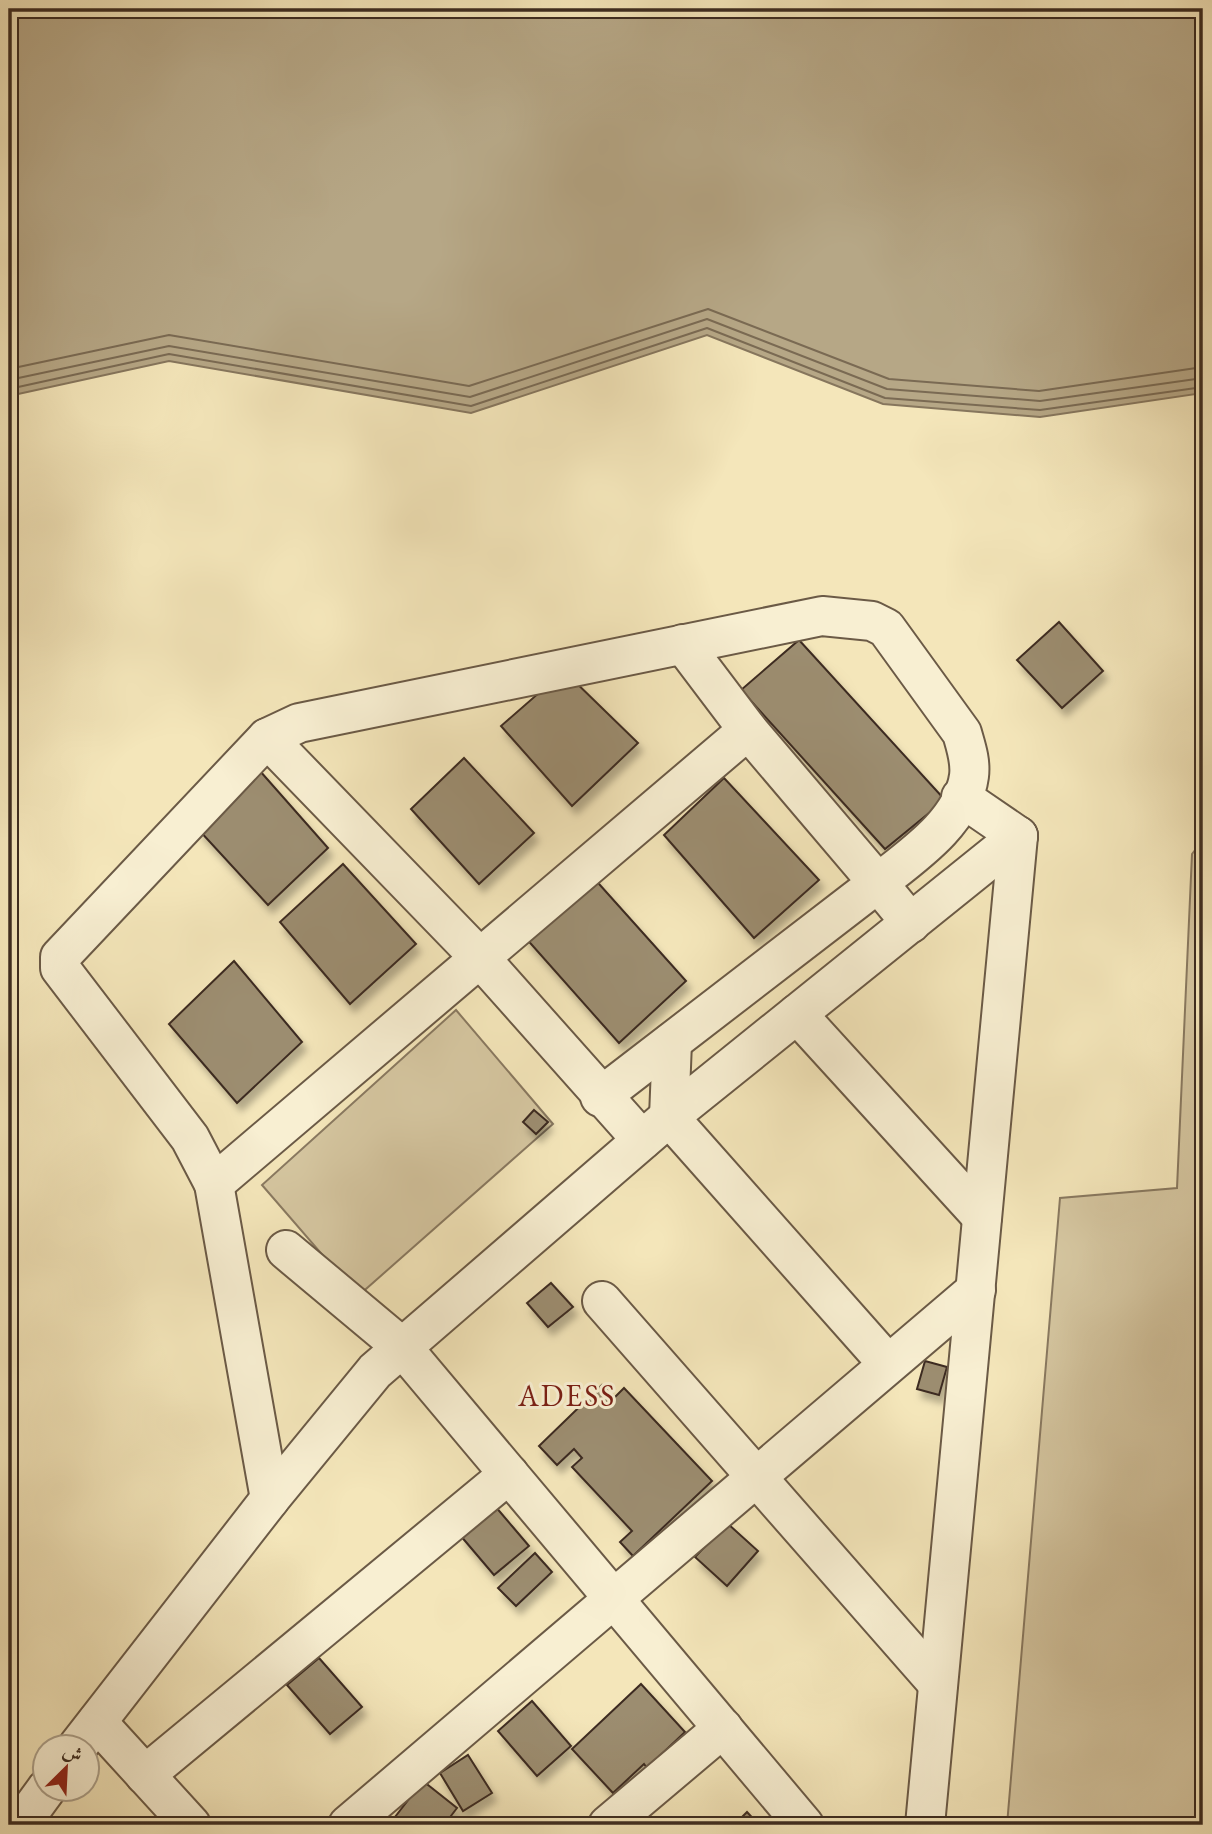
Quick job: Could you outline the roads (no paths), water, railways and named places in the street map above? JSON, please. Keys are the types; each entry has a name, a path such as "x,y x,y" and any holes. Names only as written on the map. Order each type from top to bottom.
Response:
{"street":[{"path":"270,1499 214,1184 190,1138 60,968 59,962 66,950 267,738 299,723 822,616 872,621 886,628 962,733 970,761 970,774 961,797 947,820 925,845 878,883 600,1097"},
{"path":"683,644 748,730 911,923"},
{"path":"214,1184 748,730"},
{"path":"267,738 481,959 600,1097 655,1129 888,1364"},
{"path":"961,797 1018,836"},
{"path":"89,1732 270,1499 375,1371 823,985 911,923 1018,836"},
{"path":"925,1825 1018,836"},
{"path":"823,985 826,923"},
{"path":"781,958 823,985 982,1217"},
{"path":"655,1129 672,1042"},
{"path":"286,1250 402,1347 804,1825"},
{"path":"348,1825 975,1290"},
{"path":"602,1301 938,1685"},
{"path":"145,1775 509,1474"},
{"path":"608,1825 723,1728"},
{"path":"102,1745 145,1775 191,1825"},
{"path":"20,1825 37,1802"}],"water":[{"path":"9,9 1203,9 1203,393 1040,417 883,404 707,335 471,413 169,361 9,396"}],"district":[{"name":"ADESS","path":"567,1396"}]}
